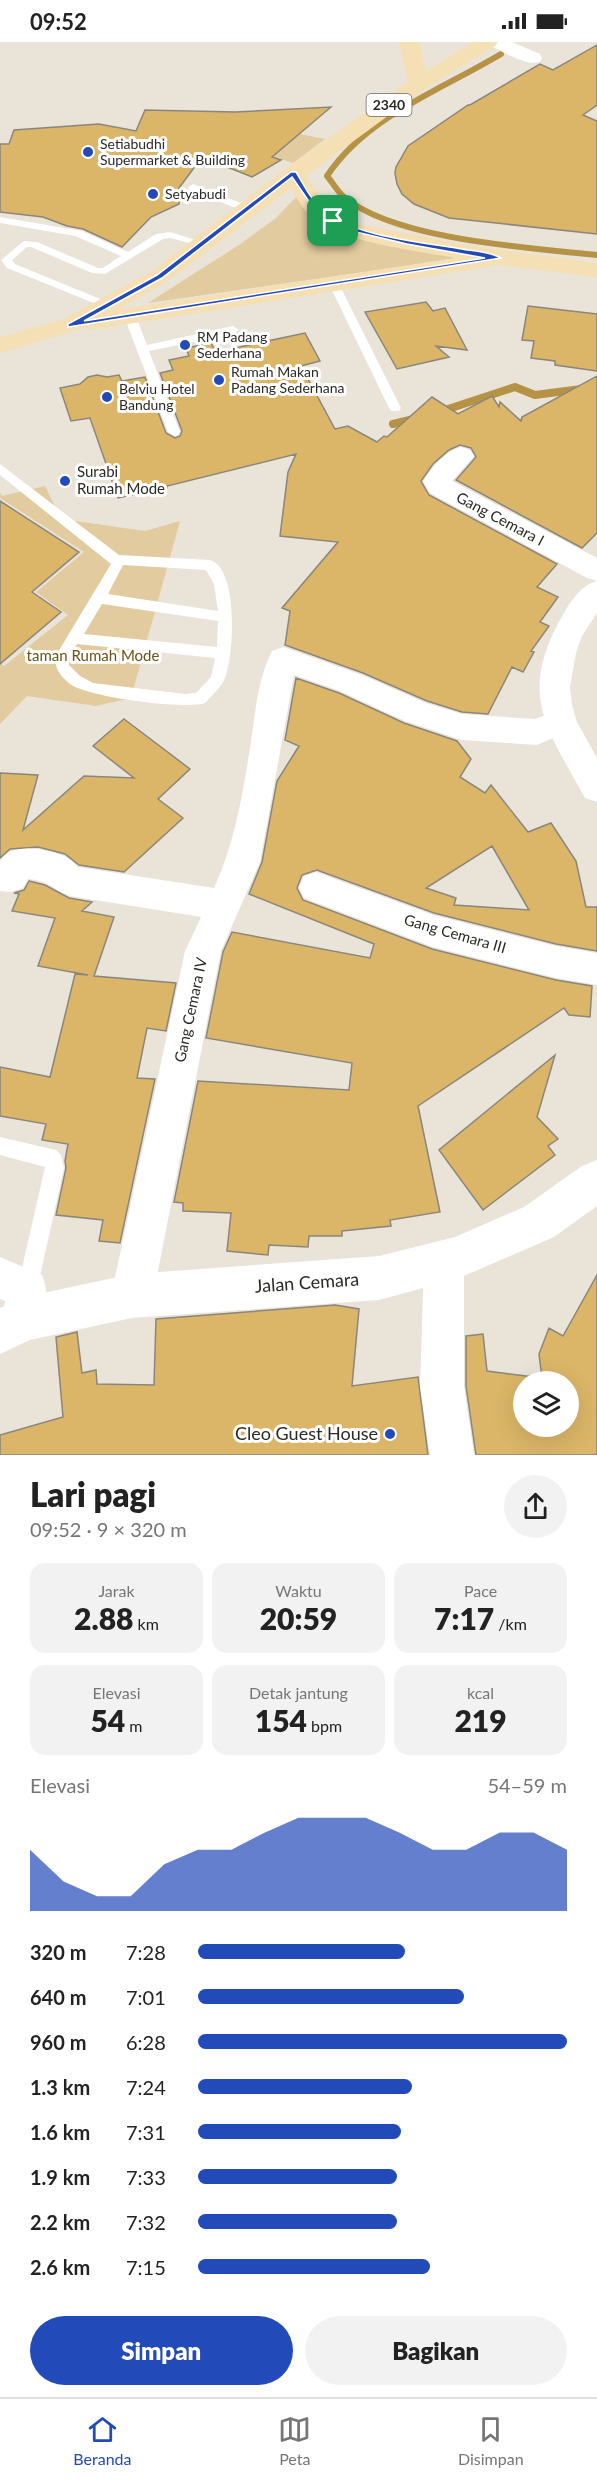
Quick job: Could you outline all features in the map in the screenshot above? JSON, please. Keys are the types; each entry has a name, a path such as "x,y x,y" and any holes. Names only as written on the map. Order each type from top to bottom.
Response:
{"main road":[{"path":"409,42 419,84"},
{"name":"2340","path":"0,345 70,325 160,276 293,174 419,84 488,42"},
{"path":"293,174 320,212 343,226 407,242 498,258 597,270"},
{"path":"70,325 333,282 498,258"}],"street":[{"path":"497,42 533,57"},
{"name":"Gang Cemara I","path":"461,456 436,482 439,486 597,571"},
{"path":"593,602 562,642 554,686 561,721 597,788"},
{"name":"Gang Cemara IV","path":"132,1296 203,951 243,862 265,756 273,697 284,659 351,683 416,712 462,727 537,732 561,721"},
{"path":"0,876 11,877 19,863 54,867 70,881 224,904"},
{"name":"Gang Cemara III","path":"316,887 434,931 556,962 597,969"},
{"name":"Jalan Cemara","path":"13,1305 379,1278 444,1261 538,1222 597,1181"},
{"path":"444,1261 442,1386 452,1455"}],"lane":[{"path":"193,187 247,209"},
{"path":"0,220 78,233 127,255"},
{"path":"106,305 7,263 5,252 24,244 33,244 105,271 160,236 170,235 204,244"},
{"path":"333,282 395,408"},
{"path":"130,316 174,432"},
{"path":"143,349 233,330"},
{"path":"0,468 118,562"},
{"path":"115,560 210,565 220,574 224,594 225,617 218,679 200,699 185,700 91,687 75,680 62,667 62,657 99,598 118,562 115,560"},
{"path":"99,598 225,617"},
{"path":"74,638 222,654"},
{"path":"0,1146 50,1157 55,1168 13,1305"}],"green space":[{"path":"300,134 325,139 293,163 257,151 278,138"},
{"path":"305,188 309,198 353,229 469,257 148,303 239,245 276,218"},
{"name":"taman Rumah Mode","path":"45,486 61,519 145,531 180,521 131,698 96,706 27,696 0,724 0,663 4,666 68,615 36,592 84,552 0,498 0,493 2,496"}],"building":[{"path":"597,45 597,105 583,115 597,121 597,234 449,218 414,204 402,194 395,173 408,146 468,105 540,64 553,70"},
{"path":"331,107 272,157 281,160 252,177 202,157 179,188 179,204 151,217 122,247 83,229 43,217 0,212 0,144 9,144 14,130 99,124 136,131 145,110 235,112"},
{"path":"426,302 433,311 445,308 467,350 436,346 449,357 397,369 365,312"},
{"path":"528,306 597,314 597,371 555,365 555,361 531,358 534,341 522,340"},
{"path":"305,333 320,361 301,366 335,429 348,426 377,442 384,436 387,437 432,397 458,414 492,396 499,407 500,402 521,421 522,417 597,376 597,533 582,548 456,480 476,457 471,448 460,445 449,450 433,464 421,481 429,495 557,564 537,587 558,597 540,622 549,626 531,651 534,652 523,672 512,667 488,714 462,712 427,701 363,673 285,645 290,611 282,608 338,542 280,536 288,472 296,454 167,486 167,488 118,498 90,418 71,421 60,388 80,384 88,377 97,375 107,377 119,375 122,381 145,377 166,433 175,438 180,436 182,431 160,373 173,370 169,360 189,356 186,348 211,343 216,352"},
{"path":"0,501 79,552 32,592 61,612 0,664"},
{"path":"296,678 339,693 404,723 457,741 471,759 460,777 485,793 491,785 528,832 551,823 576,861 586,907 597,907 597,951 556,944 434,913 317,870 302,875 297,888 303,900 432,949 556,980 592,986 590,1017 569,1015 564,1008 418,1106 440,1212 390,1220 391,1226 342,1231 342,1236 309,1236 308,1247 269,1245 268,1255 227,1251 231,1213 183,1211 183,1203 174,1202 198,1081 349,1090 352,1063 206,1038 223,952 232,932 370,958 374,944 249,894 262,862 277,781 299,746 285,740","holes":["492,846 529,910 454,905 456,898 426,888"]},
{"path":"124,719 190,769 158,799 183,818 124,872 79,865 65,854 38,847 10,849 0,858 0,773 38,775 23,830 84,776 134,778 93,746"},
{"path":"29,881 45,885 69,898 92,902 82,911 114,917 94,976 176,983 166,1031 147,1028 137,1078 155,1079 120,1243 99,1241 103,1220 56,1215 66,1168 68,1144 42,1140 46,1124 0,1116 0,1067 50,1077 75,974 88,975 38,966 55,918 12,911 19,894 14,893 24,890"},
{"path":"555,1055 537,1117 558,1139 548,1146 555,1155 483,1210 439,1150"},
{"path":"597,1275 597,1455 476,1455 466,1386 466,1336 483,1334 487,1371 513,1374 513,1437 579,1437 579,1371 541,1371 539,1354 549,1328 563,1336"},
{"path":"335,1305 359,1309 352,1386 418,1377 428,1455 0,1455 0,1435 63,1417 56,1337 77,1332 82,1373 96,1370 97,1384 154,1385 156,1319"}],"waterway":[{"path":"501,54 406,106 384,121 344,155 327,176 344,197 367,212 396,223 465,240 597,255"},
{"path":"439,412 515,387 535,395 597,387"},
{"path":"393,424 414,419"}],"place":[{"name":"Setiabudhi Supermarket & Building","path":"88,152"},
{"name":"Setyabudi","path":"153,194"},
{"name":"RM Padang Sederhana","path":"185,345"},
{"name":"Rumah Makan Padang Sederhana","path":"219,380"},
{"name":"Belviu Hotel Bandung","path":"107,397"},
{"name":"Surabi Rumah Mode","path":"65,481"},
{"name":"Cleo Guest House","path":"390,1434"}],"route":[{"path":"293,174 320,212 333,221 355,230 407,242 498,258 333,282 70,325 160,276 293,174"}]}
